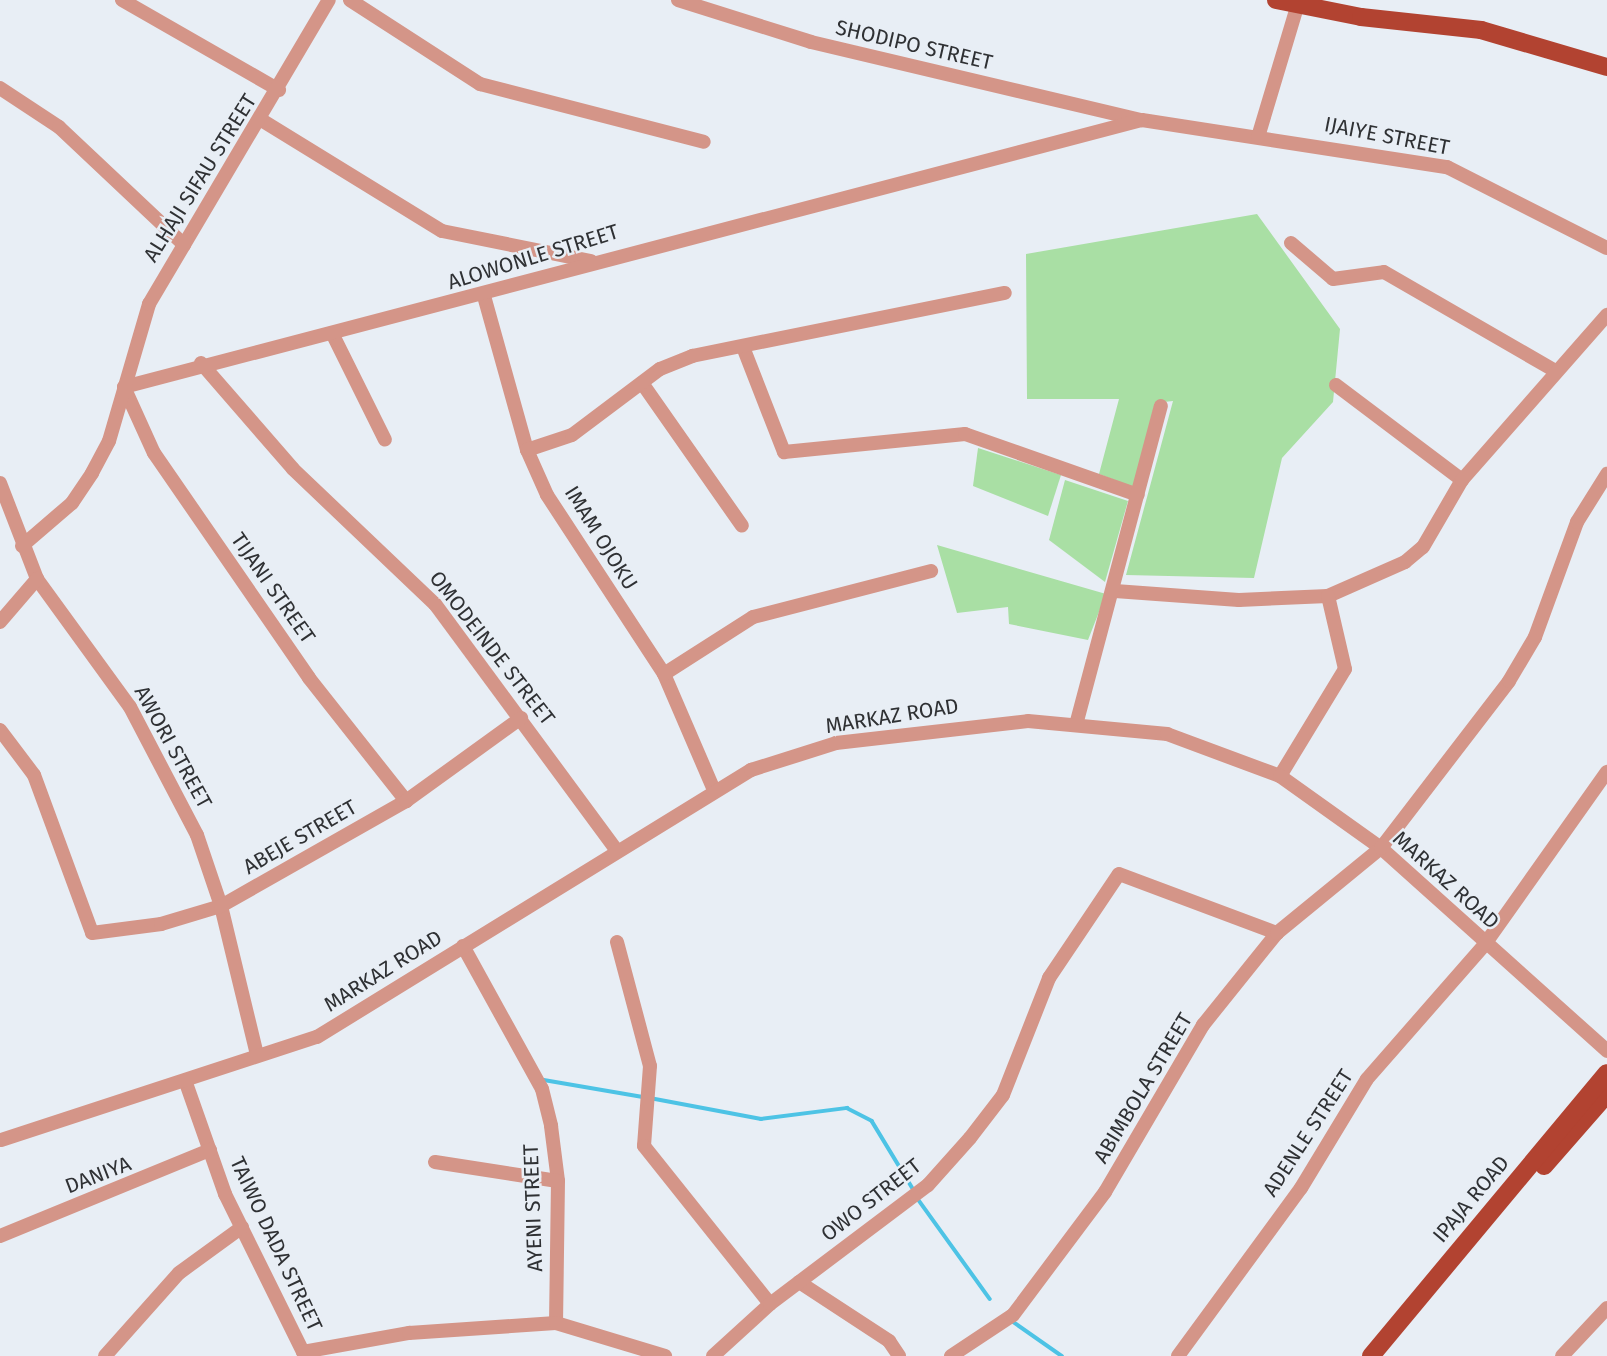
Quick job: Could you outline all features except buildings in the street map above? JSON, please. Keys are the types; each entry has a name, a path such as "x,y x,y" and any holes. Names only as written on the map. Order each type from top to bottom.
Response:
{"main road":[{"path":"1276,0 1481,30 1607,67"},
{"name":"IPAJA ROAD","path":"1371,1356 1607,1073"},
{"name":"IPAJA ROAD","path":"1384,1356 1607,1094"}],"street":[{"path":"122,0 279,90"},
{"name":"ALHAJI SIFAU STREET","path":"124,387 149,304 263,121 329,0"},
{"path":"350,0 480,84 705,142"},
{"name":"SHODIPO STREET","path":"678,0 811,42 1142,120"},
{"path":"1258,137 1299,2"},
{"path":"0,88 59,127 184,245"},
{"name":"IJAIYE STREET","path":"1142,120 1447,167 1607,248"},
{"name":"ALOWONLE STREET","path":"124,387 201,363 484,296 591,261 1142,120"},
{"path":"263,121 442,230 591,261"},
{"path":"1291,243 1333,279 1384,272 1554,370"},
{"path":"527,450 572,435 642,383 692,356 1005,293"},
{"name":"IMAM OJOKU","path":"484,296 527,450 576,542 664,674 714,790"},
{"path":"1115,591 1239,600 1328,596 1405,562 1423,547 1462,480 1554,370 1607,315"},
{"path":"332,332 385,440"},
{"path":"743,347 784,452 965,434 1138,495"},
{"name":"OMODEINDE STREET","path":"201,363 293,469 419,587 521,718 617,851"},
{"path":"642,383 742,526"},
{"path":"1336,385 1462,480"},
{"path":"22,546 72,503 92,473 124,387"},
{"name":"TIJANI STREET","path":"124,387 154,453 309,678 406,801"},
{"path":"1077,721 1115,591 1161,406"},
{"name":"ABIMBOLA STREET","path":"951,1356 1013,1315 1105,1192 1203,1025 1277,933 1381,849 1509,681 1535,637 1577,522 1607,474"},
{"name":"AWORI STREET","path":"0,483 22,546 37,579 130,707 197,835 221,906 257,1055"},
{"path":"664,674 752,617 931,571"},
{"path":"0,622 37,579"},
{"path":"1280,776 1345,669 1328,596"},
{"name":"ABEJE STREET","path":"0,730 34,775 92,933 161,924 221,906 406,801 521,718"},
{"name":"MARKAZ ROAD","path":"1,1140 186,1083 346,1022 463,946 714,790 751,770 836,743 935,728 1077,721 1167,734 1280,776 1381,849 1607,1051"},
{"name":"ADENLE STREET","path":"1178,1356 1301,1188 1367,1079 1485,944 1607,772"},
{"name":"OWO STREET","path":"713,1356 770,1304 928,1185 1003,1095 1049,978 1113,880 1128,873 1277,933"},
{"path":"617,942 650,1087 645,1146 770,1304"},
{"name":"AYENI STREET","path":"463,946 542,1089 558,1181 556,1323"},
{"name":"TAIWO DADA STREET","path":"186,1083 242,1227 307,1353 409,1333 556,1323 665,1356"},
{"name":"DANIYA","path":"0,1236 210,1150"},
{"path":"435,1162 558,1181"},
{"path":"105,1356 179,1273 242,1227"},
{"path":"799,1282 889,1341 899,1356"},
{"path":"1562,1356 1607,1308"}],"green space":[{"path":"1257,214 1340,329 1333,402 1282,458 1254,578 1126,575 1173,401 1155,403 1133,487 1099,474 1119,399 1027,399 1026,254"},
{"path":"978,448 1061,475 1048,516 973,486"},
{"path":"1065,480 1128,501 1105,582 1049,540"},
{"path":"937,545 1106,594 1088,640 1009,624 1008,607 957,613"}],"waterway":[{"path":"544,1080 643,1097"},
{"path":"650,1098 761,1119 847,1108 872,1121 915,1192"},
{"path":"918,1199 990,1299"},
{"path":"1012,1321 1062,1356"}]}
